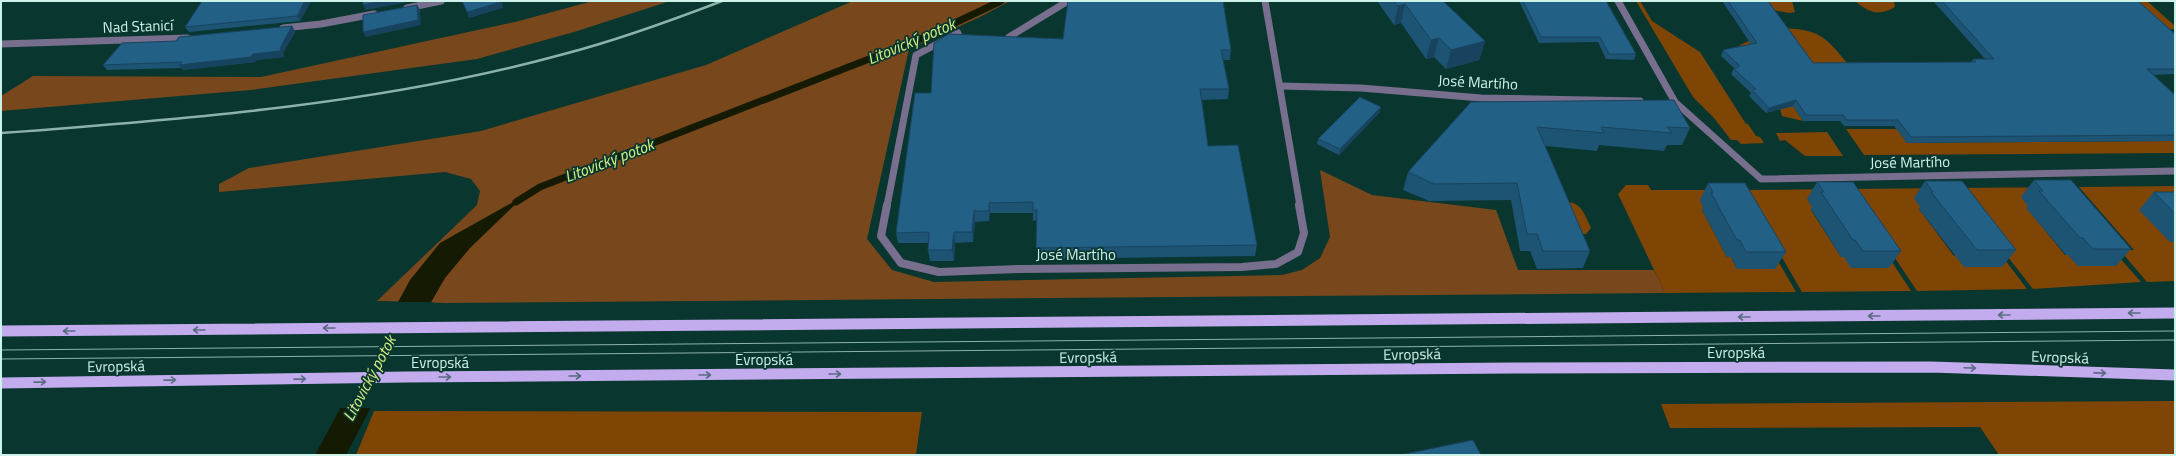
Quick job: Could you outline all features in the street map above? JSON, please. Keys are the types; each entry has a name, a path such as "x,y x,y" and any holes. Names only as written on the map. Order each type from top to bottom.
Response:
{"main road":[{"path":"1,331 2175,313"},
{"name":"Evropská","path":"1,383 406,377 1513,368 1908,367 2175,375"}],"street":[{"path":"400,9 441,1"},
{"path":"1008,37 1068,1"},
{"name":"José Martího","path":"958,33 916,55 881,236 901,263 939,272 1019,269 1242,267 1276,264 1298,252 1304,233 1265,1"},
{"name":"José Martího","path":"1618,1 1671,102 1761,179 2175,171"},
{"path":"274,29 321,24 384,12"},
{"name":"Nad Stanicí","path":"1,44 196,37"},
{"name":"José Martího","path":"1280,86 1361,88 1481,98 1652,101"}],"shaded area":[{"path":"593,1 670,1 574,32 477,59 251,90 1,111 1,96 33,76 261,77 515,22"},
{"path":"853,1 1010,1 980,17 909,49 867,239 892,270 934,282 1282,275 1302,270 1320,258 1330,237 1320,170 1372,195 1496,210 1518,270 1654,270 1665,293 446,303 377,301 477,205 480,191 471,179 445,172 219,192 219,184 249,168 481,131 706,65"},
{"path":"1636,1 1640,1 1652,21 1700,52 1746,124 1748,124 1756,136 1760,137 1764,143 1741,144 1737,140 1731,140 1714,118 1693,97"},
{"path":"1762,1 1792,1 1795,12 1790,13 1767,9"},
{"path":"1855,1 1894,1 1895,7 1883,12 1874,12 1864,8"},
{"path":"2127,1 2147,1 2175,26 2175,29 2159,29"},
{"path":"1780,28 1803,30 1819,35 1832,46 1847,63 1810,69"},
{"path":"1749,41 1803,121 1782,116 1779,104 1740,45"},
{"path":"1846,129 1897,129 1907,143 2175,141 2175,153 1864,155"},
{"path":"1827,132 1843,156 1805,156 1785,140 1780,141 1776,133"},
{"path":"1626,185 1648,185 1651,190 1737,190 1702,210 1727,257 1731,257 1737,269 1764,237 1796,292 1665,293 1618,194"},
{"path":"2175,186 2175,210 2170,242 2175,242 2175,281 2147,282 2124,255 2127,250 2134,250 2079,187"},
{"path":"2075,187 2027,208 2065,255 2102,238 2141,282 2033,289 1954,188"},
{"path":"1949,188 1919,209 1954,256 1987,236 2027,289 1917,291 1849,189"},
{"path":"1843,189 1811,210 1841,257 1875,236 1911,291 1802,292 1743,190"},
{"path":"1555,201 1570,202 1579,206 1585,214 1591,228 1586,234 1569,234"},
{"path":"2175,401 2175,455 1999,455 1980,427 1670,428 1661,404"},
{"path":"374,411 922,412 916,455 356,455"}],"water":[{"path":"524,196 470,248 445,278 372,405 346,455 315,455 410,280 440,243"}],"pier":[{"path":"395,302 433,302 373,408 338,408"}],"building":[{"path":"202,1 305,1 297,16 185,27"},
{"path":"363,1 383,1 363,5"},
{"path":"462,1 500,1 501,2 467,12"},
{"path":"1068,1 1223,1 1231,50 1221,50 1229,89 1200,89 1208,146 1238,145 1257,245 1036,248 1037,210 1033,210 1033,202 989,203 989,211 974,211 972,232 954,232 952,250 928,250 929,232 896,233 915,93 931,93 934,43 949,34 1063,39"},
{"path":"1394,1 1443,1 1485,41 1451,50 1439,38 1431,40 1405,4 1398,6"},
{"path":"1523,1 1606,1 1636,54 1609,54 1600,37 1541,37"},
{"path":"1728,1 1768,1 1813,63 1976,62 1973,59 1994,59 1942,1 2138,1 2175,34 2175,69 2147,69 2175,95 2175,135 1911,137 1898,120 1847,120 1843,115 1806,115 1796,100 1769,108 1752,90 1756,89 1734,69 1740,66 1723,50 1757,43"},
{"path":"417,5 418,20 363,32 363,15"},
{"path":"292,26 280,48 281,51 253,54 251,57 179,65 182,62 103,65 122,43 176,41 179,37"},
{"path":"1360,97 1381,107 1340,149 1318,139"},
{"path":"1674,100 1690,128 1667,127 1672,133 1601,127 1604,133 1537,127 1590,251 1543,251 1537,234 1527,234 1517,183 1434,184 1408,172 1471,102"},
{"path":"2034,180 2071,180 2131,249 2093,249 2083,238 2080,238 2039,191 2043,191"},
{"path":"1925,181 1962,181 2016,250 1977,250 1931,192 1933,192"},
{"path":"1817,182 1853,182 1901,251 1863,251 1855,240 1853,240 1821,192 1824,192"},
{"path":"1708,183 1745,183 1786,252 1746,252 1740,240 1737,240 1711,193 1713,193"},
{"path":"2154,192 2175,192 2175,214"},
{"path":"1473,440 1481,455 1400,455"}],"waterway":[{"name":"Litovický potok","path":"516,202 540,187 923,38 1001,1"}],"tram line":[{"path":"1,350 2175,331"},
{"path":"1,359 2175,340"}],"railway":[{"path":"1,133 143,122 285,107 426,85 495,71 584,49 644,30 722,1"}]}
